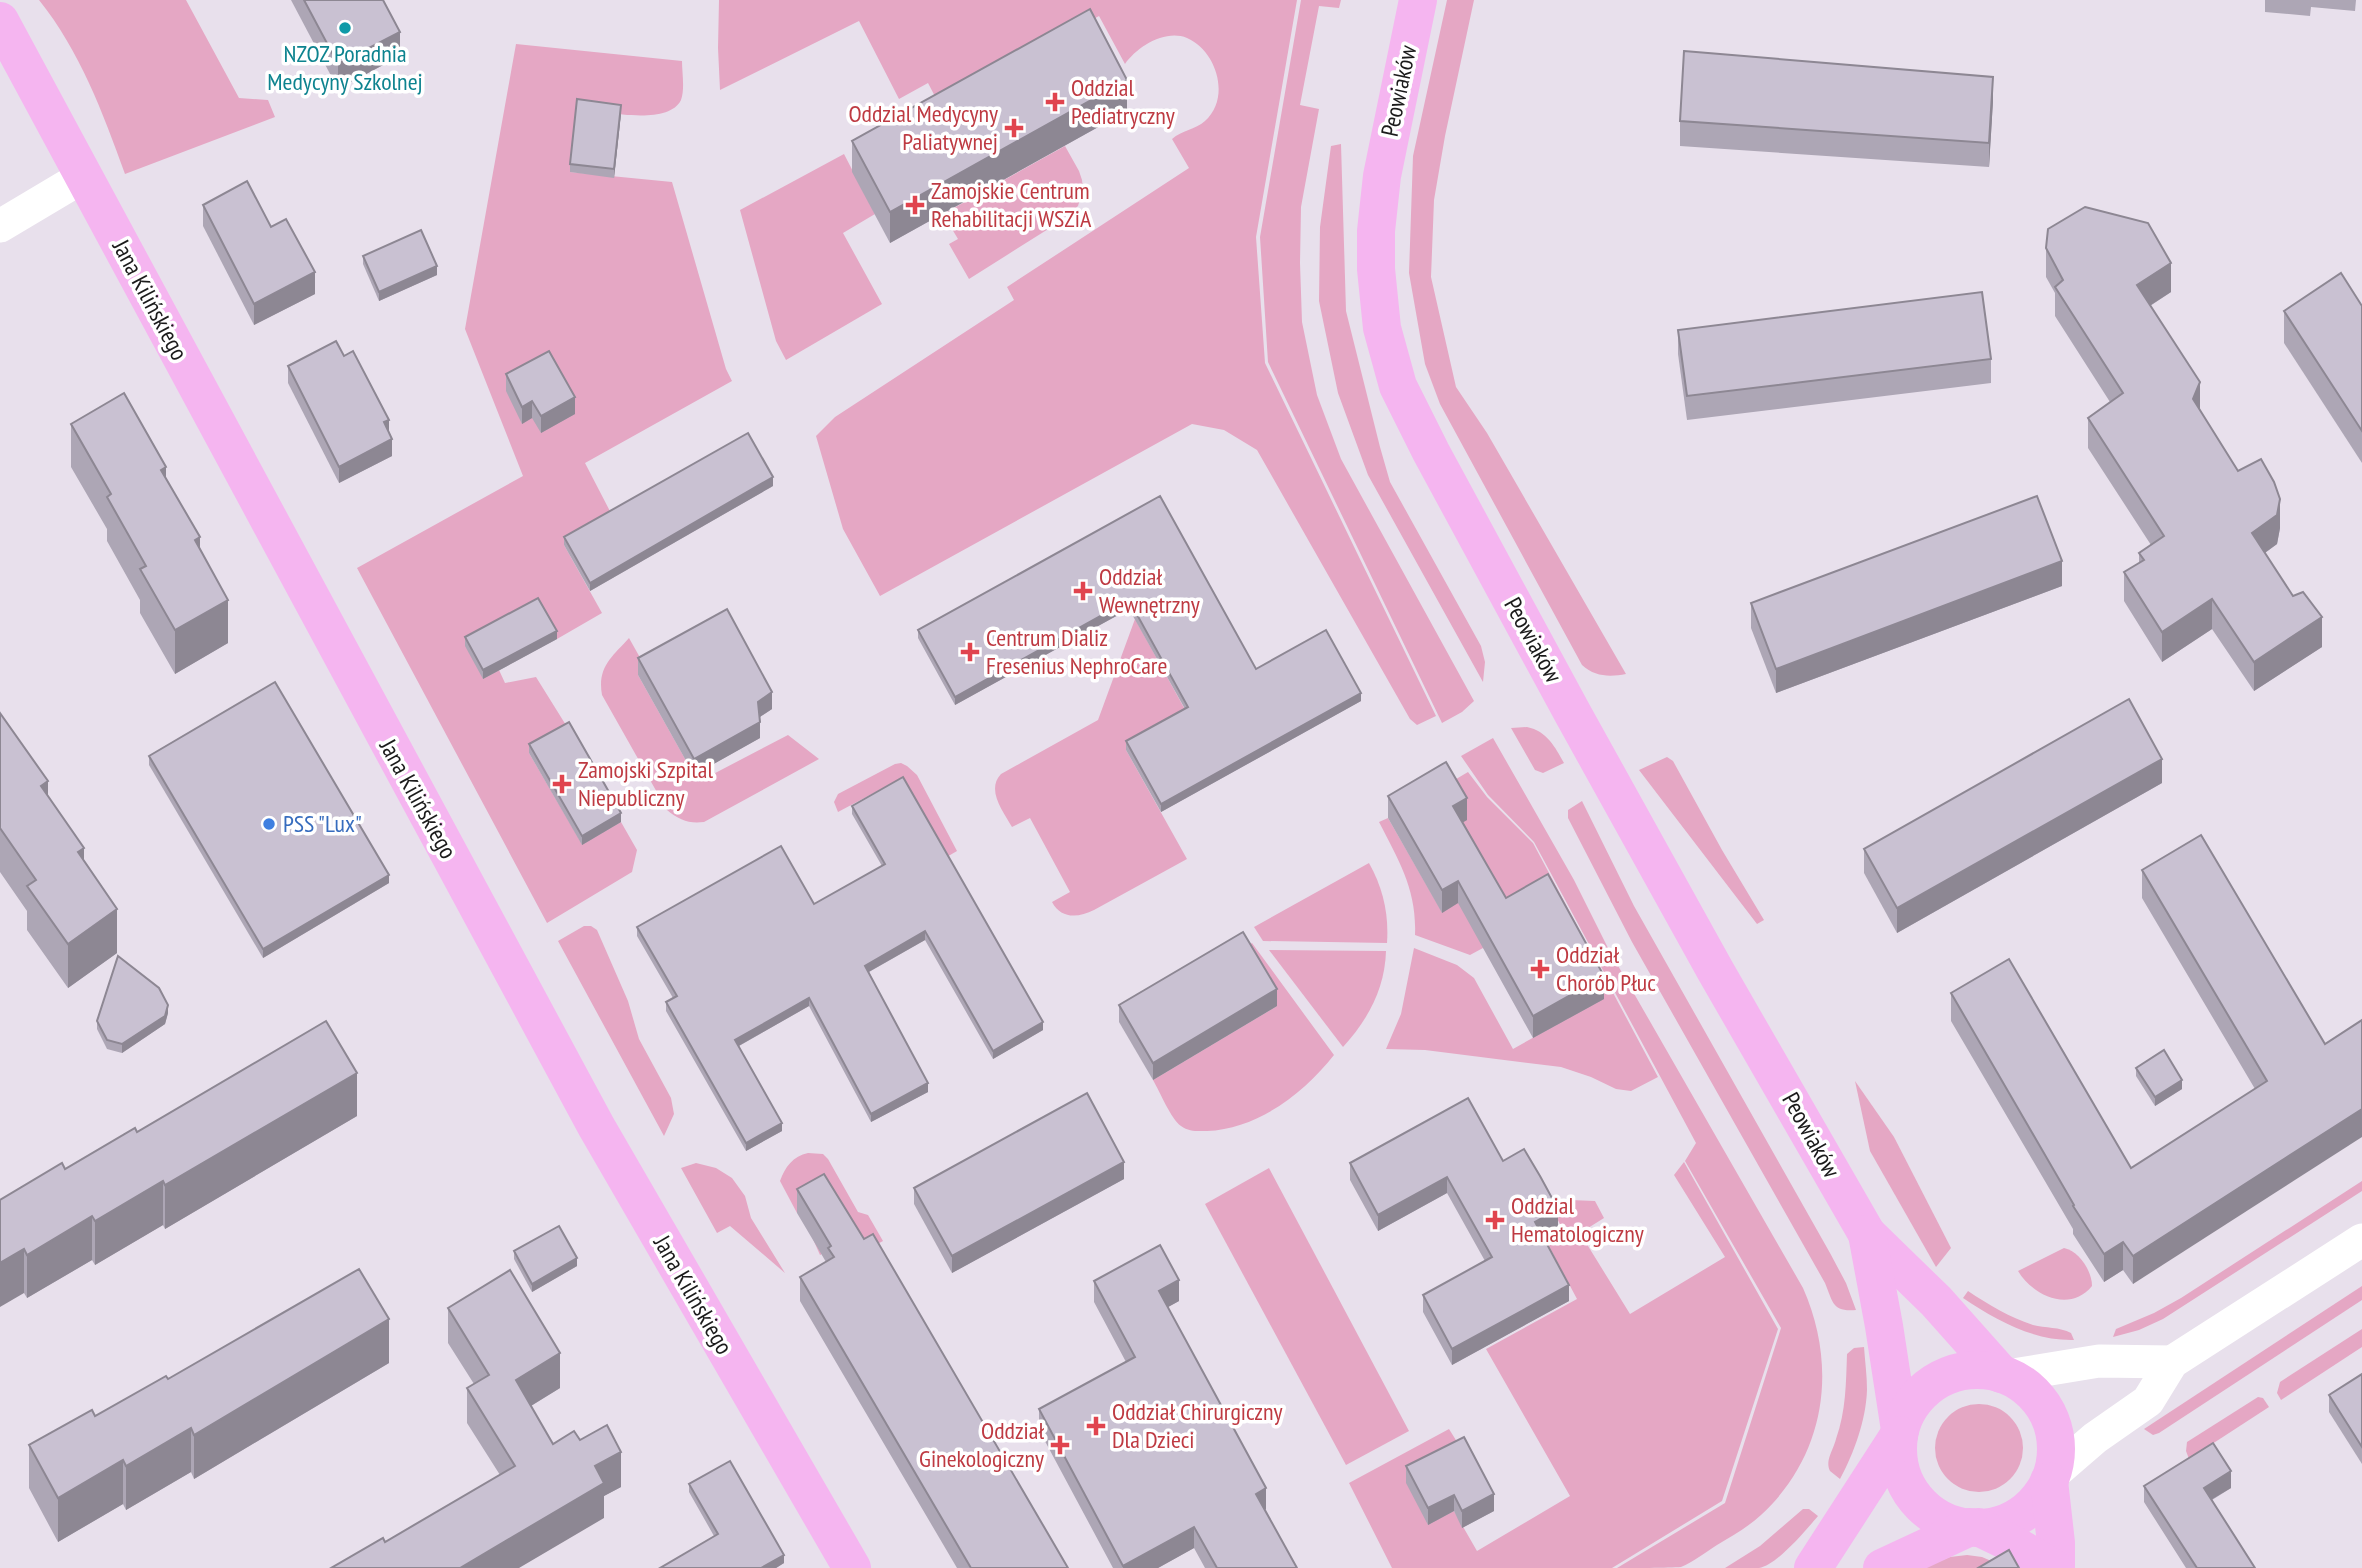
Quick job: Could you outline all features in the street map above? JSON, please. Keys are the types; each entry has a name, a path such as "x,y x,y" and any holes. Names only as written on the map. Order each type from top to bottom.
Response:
{"main road":[{"name":"Peowiaków","path":"1418,0 1382,176 1376,231 1376,269 1382,328 1398,386 1573,714 1867,1234 1936,1301 2004,1375"},
{"name":"Jana Kilińskiego","path":"0,22 596,1126 852,1568"},
{"name":"Peowiaków","path":"1867,1234 1900,1433"},
{"path":"1882,1568 1974,1527 1995,1525 2012,1519 2040,1496 2050,1478 2056,1442 2045,1409 2022,1384 2004,1375 1983,1370 1965,1370 1938,1380 1917,1398 1906,1413 1900,1433 1898,1454 1902,1472 1909,1489 1921,1504 1935,1516 1952,1523 1974,1527 2013,1544 2055,1568 2056,1543 2050,1478"},
{"path":"1813,1568 1900,1433"}],"street":[{"path":"0,226 84,176"},
{"path":"2050,1478 2095,1438 2148,1401 2172,1362 2362,1240"},
{"path":"2004,1375 2099,1362 2172,1362"}],"shaded area":[{"path":"39,0 186,0 239,98 268,100 275,117 125,174 99,106 78,61"},
{"path":"719,0 1297,0 1256,237 1265,363 1436,716 1417,725 1410,719 1257,450 1224,430 1192,424 880,596 843,529 816,436 835,417 1014,300 1007,287 1189,168 1172,139 1201,124 1213,111 1219,88 1217,76 1206,53 1197,44 1179,36 1152,41 1125,64 1099,16 939,104 928,83 899,99 859,21 720,90"},
{"path":"1301,0 1341,0 1339,8 1319,6 1300,105 1319,109 1301,207 1302,322 1317,395 1341,459 1474,701 1462,712 1442,723 1268,362 1260,237"},
{"path":"1447,0 1474,0 1434,200 1431,277 1456,387 1487,433 1626,674 1603,675 1582,665 1440,404 1425,364 1409,273 1413,156"},
{"path":"516,44 682,61 681,100 674,108 663,113 633,115 577,108 570,172 672,182 726,369 732,381 585,463 613,517 564,545 602,613 557,639 539,606 483,679 499,670 505,683 536,677 569,730 529,753 582,844 621,822 637,850 632,872 547,923 357,568 523,476 465,329"},
{"path":"1341,144 1346,311 1380,447 1390,482 1481,646 1485,662 1483,682 1368,475 1338,393 1319,301 1320,227 1331,146"},
{"path":"1065,146 1082,180 1083,189 1078,206 1061,221 969,279 949,244 958,239 943,214"},
{"path":"844,154 875,214 843,233 882,304 786,360 776,341 740,210"},
{"path":"1135,619 1188,715 1126,750 1187,859 1094,910 1082,915 1065,914 1052,902 1070,892 1030,818 1012,827 998,800 995,787 1001,774 1098,720"},
{"path":"629,638 647,670 638,675 698,782 788,735 819,759 704,822 689,822 676,816 667,810 602,695 602,677 607,663"},
{"path":"1527,727 1545,736 1564,763 1543,773 1535,770 1511,728"},
{"path":"1493,738 1574,880 1609,950 1803,1288 1814,1318 1822,1379 1812,1438 1800,1465 1783,1491 1761,1515 1681,1567 1617,1568 1725,1503 1781,1328 1685,1161 1696,1143 1534,842 1488,795 1461,756"},
{"path":"1667,757 1673,761 1764,920 1757,924 1639,770"},
{"path":"901,763 917,775 957,851 945,858 900,779 838,812 834,802 838,794"},
{"path":"1468,772 1487,797 1533,843 1658,1077 1631,1091 1616,1089 1561,1067 1425,1050 1386,1049 1401,1014 1414,948 1457,965 1474,978 1513,1049 1604,998 1483,948 1470,955 1415,935 1410,890 1400,863 1379,822 1388,818 1442,912 1446,785"},
{"path":"1582,801 1634,906 1830,1253 1846,1283 1856,1310 1842,1309 1834,1304 1825,1283 1632,942 1568,818 1568,810"},
{"path":"1369,863 1384,902 1387,943 1263,941 1254,927"},
{"path":"584,926 597,930 628,1001 639,1039 671,1098 674,1114 664,1136 558,941"},
{"path":"1252,943 1334,1055 1309,1083 1262,1116 1226,1129 1187,1129 1173,1118 1153,1080 1277,1006 1243,949"},
{"path":"1269,950 1386,951 1379,991 1360,1026 1343,1047"},
{"path":"1855,1081 1894,1137 1951,1248 1936,1267 1870,1151"},
{"path":"808,1153 823,1154 828,1159 858,1212 868,1215 883,1241 868,1249 859,1232 820,1255 813,1239 823,1198 797,1213 780,1181 790,1163"},
{"path":"1684,1162 1778,1329 1722,1501 1612,1568 1392,1568 1349,1483 1449,1429 1464,1453 1428,1524 1454,1511 1477,1551 1570,1496 1486,1349 1577,1299 1544,1237 1561,1226 1552,1209 1570,1200 1595,1201 1604,1218 1580,1233 1630,1314 1725,1257 1674,1175"},
{"path":"696,1163 716,1168 732,1178 745,1196 751,1218 785,1273 730,1226 717,1233 681,1168"},
{"path":"1269,1168 1409,1431 1346,1465 1205,1204"},
{"path":"2362,1181 2362,1191 2163,1319 2139,1330 2113,1337 2116,1329 2181,1298"},
{"path":"2064,1248 2075,1253 2084,1262 2092,1286 2073,1299 2063,1300 2042,1294 2018,1271"},
{"path":"2362,1286 2362,1300 2159,1433 2153,1435 2144,1429"},
{"path":"1968,1291 2024,1322 2071,1333 2074,1340 2044,1337 2016,1328 1963,1298"},
{"path":"2362,1329 2362,1347 2281,1400 2277,1393 2280,1382"},
{"path":"1864,1347 1867,1390 1862,1424 1840,1479 1830,1471 1828,1463 1844,1407 1847,1354 1854,1348"},
{"path":"2258,1397 2263,1398 2269,1407 2189,1459 2187,1442"},
{"path":"1970,1404 1988,1404 2004,1411 2016,1423 2023,1439 2023,1457 2016,1473 2004,1485 1988,1492 1970,1492 1954,1485 1942,1473 1935,1457 1935,1439 1942,1423 1954,1411"},
{"path":"1803,1509 1809,1509 1818,1516 1774,1561 1759,1568 1725,1568 1760,1546"},
{"path":"1967,1555 1996,1563 1978,1568 1922,1568 1950,1557"}],"building":[{"path":"304,0 383,0 400,32 338,64"},
{"path":"1090,9 1127,80 890,212 852,141"},
{"path":"1684,51 1993,77 1989,143 1680,121"},
{"path":"577,99 621,105 614,169 570,164"},
{"path":"247,181 271,227 286,219 315,272 254,304 203,205"},
{"path":"2085,207 2148,223 2171,263 2137,285 2200,382 2193,399 2238,471 2261,459 2274,482 2280,499 2277,515 2252,533 2293,596 2303,592 2322,617 2254,662 2212,599 2162,632 2124,572 2144,560 2139,553 2164,536 2088,418 2123,393 2055,287 2063,280 2046,248 2048,229"},
{"path":"421,230 437,266 379,292 363,256"},
{"path":"2341,273 2362,306 2362,431 2284,311"},
{"path":"1982,292 1991,359 1687,396 1678,330"},
{"path":"336,341 344,356 353,351 389,420 384,422 392,439 339,467 288,366"},
{"path":"549,351 575,397 541,416 532,401 522,407 506,374"},
{"path":"124,393 166,467 161,470 200,537 195,540 228,600 175,630 140,569 146,566 107,497 111,494 71,424"},
{"path":"748,433 773,477 590,583 564,537"},
{"path":"1160,496 1256,669 1326,630 1361,693 1161,804 1126,741 1188,707 1129,600 955,697 918,630"},
{"path":"2037,496 2062,561 1776,669 1751,603"},
{"path":"538,598 557,631 483,670 465,637"},
{"path":"727,609 772,692 758,702 760,722 694,759 638,658"},
{"name":"PSS \"Lux\"","path":"275,682 389,875 263,949 149,756"},
{"path":"2129,699 2162,759 1897,908 1864,849"},
{"path":"0,713 48,781 41,786 84,848 78,852 117,909 68,944 27,886 36,880 0,828"},
{"path":"569,722 621,813 582,836 529,744"},
{"path":"1446,762 1467,798 1453,806 1506,898 1548,874 1604,976 1533,1016 1458,881 1442,890 1388,796"},
{"path":"903,777 1043,1022 993,1051 925,931 865,966 928,1083 871,1114 809,998 735,1040 782,1123 746,1143 666,1002 677,996 637,927 781,846 814,904 885,864 852,806"},
{"path":"2201,835 2325,1044 2362,1020 2362,1109 2133,1256 2123,1242 2104,1254 2073,1206 1951,993 2009,959 2131,1168 2267,1081 2142,870"},
{"path":"1243,932 1277,989 1153,1063 1119,1005"},
{"path":"118,956 159,988 168,1005 165,1016 122,1044 107,1040 97,1021"},
{"path":"326,1021 357,1073 165,1185 163,1181 95,1221 92,1216 27,1255 24,1249 0,1263 0,1200 62,1163 65,1169 135,1128 137,1132"},
{"path":"2164,1050 2182,1080 2155,1097 2136,1068"},
{"path":"1087,1093 1124,1162 952,1256 914,1188"},
{"path":"1468,1098 1503,1161 1524,1149 1558,1209 1535,1222 1569,1285 1452,1349 1423,1295 1492,1257 1447,1177 1378,1215 1350,1163"},
{"path":"824,1174 864,1239 873,1234 1068,1568 971,1568 800,1277 834,1257 828,1248 831,1246 797,1189"},
{"path":"559,1226 577,1258 532,1284 514,1251"},
{"path":"1160,1245 1179,1280 1159,1291 1266,1488 1256,1494 1297,1568 1217,1568 1194,1527 1123,1566 1039,1409 1135,1357 1094,1281"},
{"path":"359,1269 389,1319 194,1435 191,1428 126,1466 123,1460 58,1498 29,1445 92,1410 95,1416 166,1376 168,1379"},
{"path":"510,1270 560,1353 516,1380 553,1444 574,1431 580,1440 607,1425 621,1452 595,1466 604,1483 460,1568 331,1568 383,1538 385,1542 515,1466 467,1388 489,1375 448,1308"},
{"path":"2362,1374 2362,1447 2329,1395"},
{"path":"1464,1437 1494,1494 1462,1511 1454,1495 1428,1508 1406,1466"},
{"path":"2213,1443 2231,1471 2204,1488 2255,1568 2197,1568 2144,1486"},
{"path":"730,1461 784,1555 761,1568 660,1568 718,1534 689,1484"},
{"path":"2009,1550 2019,1568 1978,1568"}],"place":[{"name":"NZOZ Poradnia Medycyny Szkolnej","path":"345,28"},
{"name":"Oddzial Pediatryczny","path":"1055,102"},
{"name":"Oddzial Medycyny Paliatywnej","path":"1014,128"},
{"name":"Zamojskie Centrum Rehabilitacji WSZiA","path":"915,205"},
{"name":"Oddział Wewnętrzny","path":"1083,591"},
{"name":"Centrum Dializ Fresenius NephroCare","path":"970,652"},
{"name":"Zamojski Szpital Niepubliczny","path":"562,784"},
{"name":"PSS \"Lux\"","path":"269,824"},
{"name":"Oddział Chorób Płuc","path":"1540,969"},
{"name":"Oddzial Hematologiczny","path":"1495,1220"},
{"name":"Oddział Chirurgiczny Dla Dzieci","path":"1096,1426"},
{"name":"Oddział Ginekologiczny","path":"1060,1445"}]}
